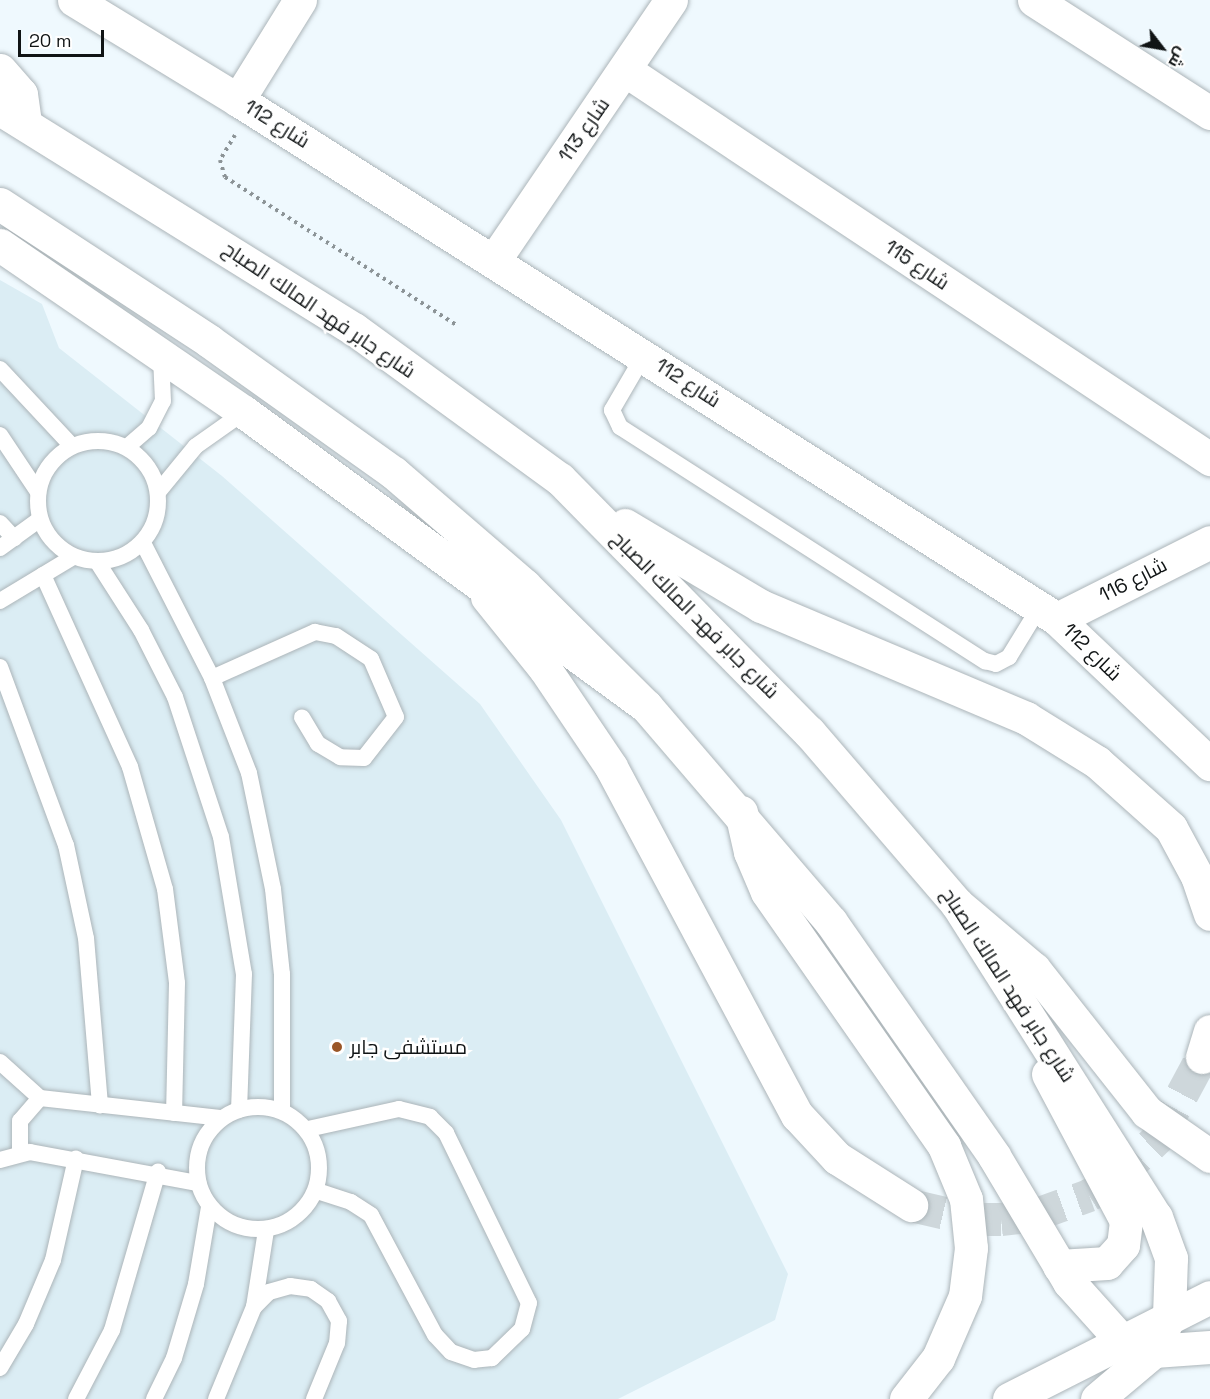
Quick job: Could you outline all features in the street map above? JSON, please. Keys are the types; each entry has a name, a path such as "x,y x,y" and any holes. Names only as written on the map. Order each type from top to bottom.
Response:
{"main road":[{"path":"74,0 245,105"},
{"name":"شارع 112","path":"300,0 245,105 495,259 1048,613 1210,764"},
{"name":"شارع 113","path":"495,259 671,0"},
{"path":"1034,0 1210,113"},
{"path":"0,70 21,94 12,117"},
{"name":"شارع 115","path":"625,70 1210,459"},
{"name":"شارع جابر فهد المالك الصباح","path":"12,117 354,329 560,479 809,732 957,904 1040,1032 1162,1230 1172,1273 1169,1316 1154,1352"},
{"path":"0,204 209,341 394,474 524,585 646,706 741,812 915,1038 1059,1266 1093,1313 1121,1340 1154,1352 1210,1347"},
{"path":"0,245 244,412 646,706"},
{"path":"560,479 657,547 761,606 1017,714 1097,762 1171,828 1197,876 1210,914"},
{"name":"شارع 116","path":"1048,613 1210,542"},
{"path":"470,577 545,669 611,767 797,1115 837,1158 911,1205"},
{"path":"741,812 750,852 767,892 944,1146 966,1199 971,1248 965,1296 939,1358 906,1399"},
{"path":"957,904 1034,969 1147,1112 1210,1156"},
{"path":"1040,1032 1046,1068 1062,1109 1126,1221 1123,1245 1107,1263 1059,1266"},
{"path":"1009,1399 1121,1340 1210,1297"},
{"path":"1097,1399 1154,1352"}],"lane":[{"path":"644,355 612,410 620,427 985,661 996,664 1009,657 1048,613"},
{"path":"127,447 149,428 163,401 161,357"},
{"path":"0,369 72,446"},
{"path":"159,491 196,446 244,412"},
{"path":"0,435 38,492"},
{"path":"100,440 127,447 148,465 159,491 157,518 143,543 122,557 98,563 73,557 52,542 40,519 38,492 50,464 72,446 100,440"},
{"path":"0,548 40,519"},
{"path":"0,523 14,538"},
{"path":"143,543 212,678 249,773 273,889 282,975 282,1109"},
{"path":"0,601 73,557"},
{"path":"98,563 141,630 175,698 218,826 244,974 239,1110"},
{"path":"42,575 129,767 165,889 177,983 174,1113"},
{"path":"212,678 305,636 336,636 371,658 396,717 364,758 340,757 318,744 302,717"},
{"path":"0,667 66,845 86,938 100,1105"},
{"path":"0,1062 40,1098 220,1118 250,1105 282,1109 308,1129 321,1159 316,1191 297,1217 266,1230 225,1221 209,1207 198,1183 200,1145 220,1118"},
{"path":"20,1152 20,1121 40,1098"},
{"path":"308,1129 399,1109 430,1117 446,1133 529,1303 522,1329 492,1358 474,1360 452,1352 435,1335 371,1215 351,1202 316,1191"},
{"path":"0,1160 20,1152 158,1172 198,1183"},
{"path":"0,1368 26,1324 53,1260 76,1159"},
{"path":"76,1399 112,1330 158,1172"},
{"path":"154,1399 174,1358 196,1284 209,1207"},
{"path":"216,1399 254,1307 266,1230"},
{"path":"254,1307 269,1292 290,1286 311,1289 328,1301 339,1321 337,1343 314,1399"}],"path":[{"path":"245,105 220,160 221,174 458,326"}],"shaded area":[{"name":"مستشفى جابر","path":"0,280 42,304 59,348 222,476 480,704 561,820 788,1274 775,1320 618,1399 0,1399"}],"tunnel":[{"path":"911,1205 971,1219 1001,1219 1031,1216 1089,1195 1115,1179 1159,1137 1202,1057"}],"place":[{"name":"مستشفى جابر","path":"337,1047"}]}
